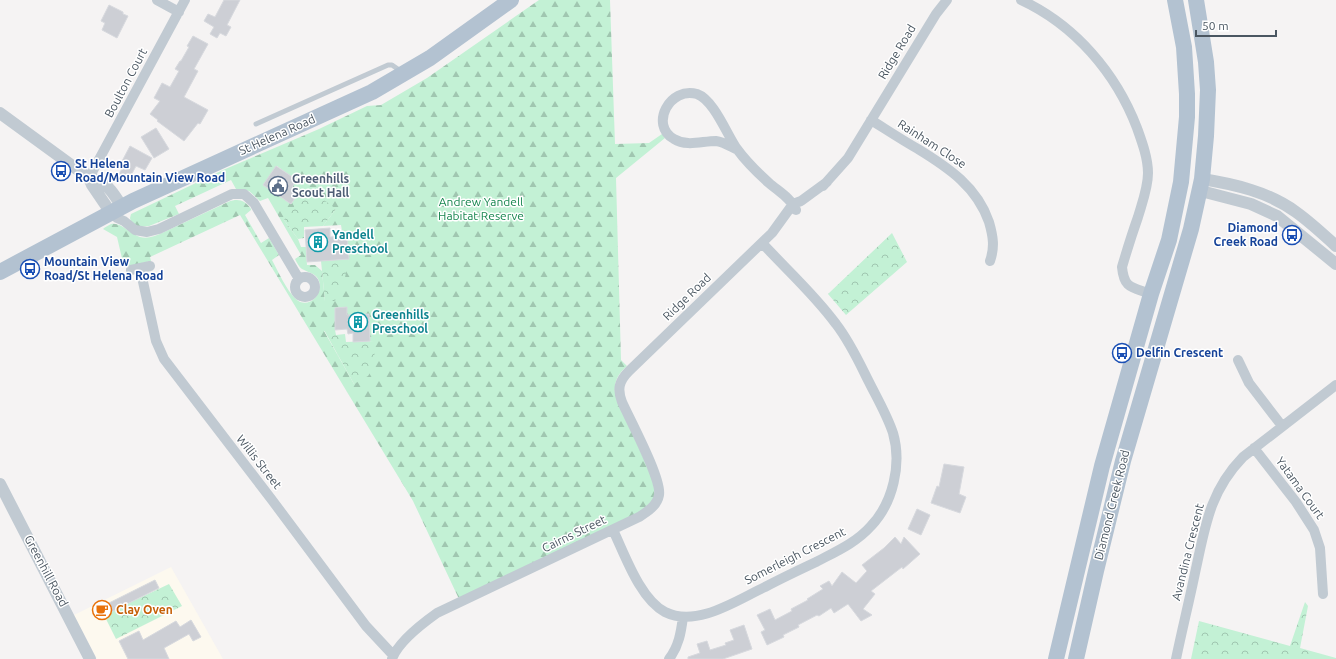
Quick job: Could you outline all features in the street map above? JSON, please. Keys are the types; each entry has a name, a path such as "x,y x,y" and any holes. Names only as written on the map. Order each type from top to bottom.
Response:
{"main road":[{"name":"St Helena Road","path":"0,272 119,214 225,158 347,104 404,74 430,58 510,0"},
{"name":"Diamond Creek Road","path":"1056,659 1102,466 1168,240 1181,182 1185,141 1187,94 1184,47 1175,0"},
{"name":"Diamond Creek Road","path":"1076,659 1123,461 1191,229 1202,185 1208,90 1206,62 1196,0"},
{"path":"1181,182 1202,185"},
{"path":"1151,294 1170,300"}],"street":[{"path":"157,0 179,12"},
{"name":"Boulton Court","path":"89,178 185,0"},
{"name":"Ridge Road","path":"936,14 941,0"},
{"name":"Ridge Road","path":"620,381 628,371 772,233 786,223 793,208 811,200 848,158 936,14 947,0"},
{"path":"1021,0 1032,5 1058,23 1087,48 1108,74 1126,104 1144,152 1148,173 1145,194 1122,267 1123,278 1129,286 1151,294"},
{"path":"738,150 723,142 685,143 673,139 668,135 663,123 664,112 669,102 679,95 688,93 696,94 704,98 711,106 738,150 793,208"},
{"path":"0,113 89,178 93,187 134,230 151,232 159,230 232,194 244,194 259,210 299,279"},
{"name":"Rainham Close","path":"871,120 955,173 970,188 982,206 990,226 994,246 990,261"},
{"path":"1202,185 1238,187 1257,192 1296,212 1336,246"},
{"path":"1202,185 1234,200 1261,208 1277,216 1336,264"},
{"path":"1234,200 1238,187"},
{"name":"Somerleigh Crescent","path":"612,530 641,588 656,606 666,612 683,616 702,616 713,612 848,545 864,534 877,519 885,506 894,481 896,452 892,432 850,346 836,324 818,302 762,244"},
{"name":"Willis Street","path":"140,268 156,342 164,359 366,626 393,657"},
{"path":"1238,360 1249,383 1282,426"},
{"name":"Cairns Street","path":"393,657 408,636 437,613 639,517 651,509 657,501 659,491 656,476 618,393 620,381"},
{"name":"Avandina Crescent","path":"1176,659 1209,511 1227,475 1235,465 1254,448 1336,385"},
{"name":"Yatama Court","path":"1254,448 1299,506 1314,530 1320,548 1323,594"},
{"name":"Greenhill Road","path":"0,484 90,659"},
{"path":"669,659 676,648 679,639 683,616"}],"lane":[{"name":"St Helena Road","path":"256,124 388,65 392,65 404,74"}],"shaded area":[{"path":"171,567 223,659 97,659 74,615"}],"green space":[{"name":"Andrew Yandell Habitat Reserve","path":"539,0 610,0 615,144 649,143 662,134 665,138 616,178 621,360 627,366 617,378 615,393 653,480 655,497 644,510 459,599 413,501 240,215 150,257 151,261 124,267 117,237 103,229 111,224 115,224 137,236 146,238 162,233 228,202 238,200 244,202 251,209 245,215 261,243 269,238 279,255 272,260 289,291 300,302 309,302 317,296 319,291 320,286 318,278 298,265 295,259 301,255 268,198 260,201 249,191 236,189 231,180 175,206 179,214 149,226 139,227 131,222 131,214 223,170 319,129 367,106 381,105 427,78","holes":["277,166 296,180 292,187 299,192 291,204 263,185","336,209 323,226 341,225 343,237 347,236 349,259 325,301 322,271 315,265 307,265 306,247 301,247 298,239 284,220","347,307 347,315 369,314 370,341 374,341 354,384 324,331 335,330 335,308"]},
{"path":"308,188 336,209 323,226 304,227 304,238 298,239 284,220"},
{"path":"892,233 907,262 846,315 828,294"},
{"path":"349,259 344,282 335,301 325,301 321,261"},
{"path":"324,330 335,330 336,335 345,334 346,342 374,341 375,365 368,376 354,384"},
{"path":"169,584 182,606 116,639 104,615"},
{"path":"1305,602 1308,606 1300,648 1336,659 1191,659 1199,621 1290,646"}],"building":[{"path":"224,0 240,0 227,25 231,27 226,36 220,33 217,38 210,34 214,27 204,21 208,14 215,17"},
{"path":"109,5 128,16 117,38 102,30 105,23 101,21"},
{"path":"193,36 208,44 194,69 198,71 184,97 208,110 200,124 198,123 184,141 150,114 160,101 154,98 162,83 170,87 179,71 175,69 189,47 187,46"},
{"path":"156,128 169,149 154,158 141,137"},
{"path":"130,146 152,158 145,170 136,166 129,179 119,174 123,167 120,165"},
{"name":"Greenhills Scout Hall","path":"276,166 297,180 292,187 299,192 291,204 263,185"},
{"name":"Yandell Preschool","path":"330,228 330,237 347,236 349,259 307,262 305,230"},
{"name":"Greenhills Preschool","path":"347,307 347,315 369,314 370,341 353,342 353,333 348,334 347,329 335,330 335,308"},
{"path":"944,464 964,467 959,494 966,497 960,513 931,503 937,486 939,487"},
{"path":"917,509 930,515 921,535 908,529"},
{"path":"895,537 901,544 904,537 920,554 903,569 902,567 871,591 875,594 863,609 872,615 861,621 848,604 834,613 831,608 819,616 817,615 798,625 799,627 783,635 784,637 767,645 761,632 765,630 757,615 770,609 775,620 792,611 791,609 808,600 807,599 823,589 820,586 829,581 832,586 842,572 856,583 867,571 862,565 884,548"},
{"path":"155,580 159,588 103,616 99,608"},
{"path":"191,620 201,637 193,641 189,634 164,648 169,659 128,659 119,641 139,631 143,640 176,621 180,627"},
{"path":"744,625 752,649 723,659 688,659 688,657 700,653 697,644 707,641 710,650 726,645 725,643 734,640 730,630"}],"place":[{"name":"St Helena Road/Mountain View Road","path":"61,171"},
{"name":"Greenhills Scout Hall","path":"278,186"},
{"name":"Diamond Creek Road","path":"1292,235"},
{"name":"Yandell Preschool","path":"318,242"},
{"name":"Mountain View Road/St Helena Road","path":"30,269"},
{"name":"Greenhills Preschool","path":"358,322"},
{"name":"Delfin Crescent","path":"1122,353"},
{"name":"Clay Oven","path":"102,610"}]}
